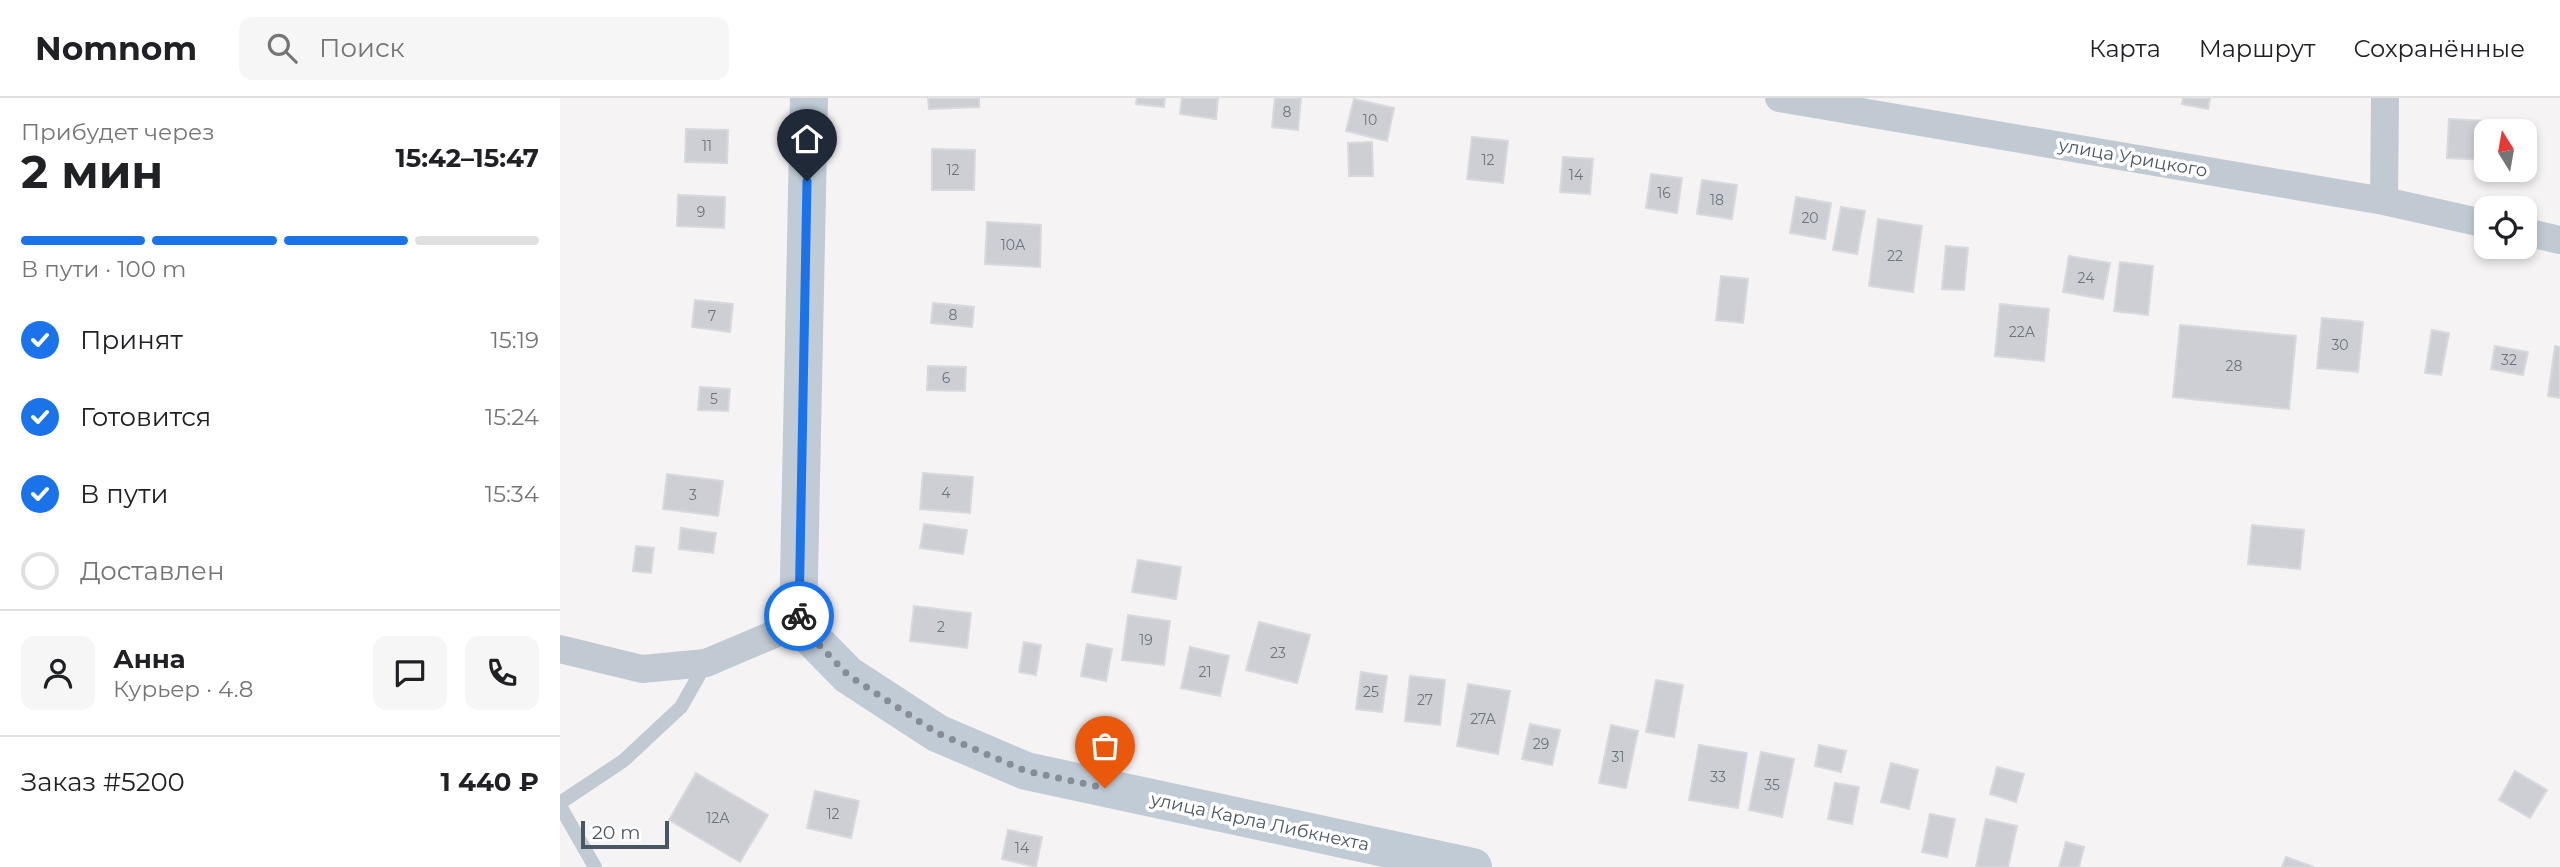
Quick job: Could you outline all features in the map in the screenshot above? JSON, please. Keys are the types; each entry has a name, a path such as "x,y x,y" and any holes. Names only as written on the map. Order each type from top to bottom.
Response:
{"main road":[{"path":"799,624 809,98"},
{"name":"улица Карла Либкнехта","path":"799,624 848,675 937,733 1026,771 1472,867"}],"street":[{"name":"улица Урицкого","path":"1779,98 2384,201 2474,221"},
{"path":"2384,201 2385,98"},
{"path":"2537,235 2560,240"},
{"path":"560,649 642,669 706,663 799,624"}],"lane":[{"path":"595,867 560,804 623,761 681,707 706,663"}],"building":[{"path":"928,98 979,98 979,107 929,109"},
{"path":"1137,98 1165,98 1164,107 1136,104"},
{"path":"1182,98 1218,98 1216,119 1180,114"},
{"path":"1275,98 1301,98 1298,130 1272,127"},
{"path":"2183,98 2210,98 2208,109 2182,104"},
{"path":"1354,99 1394,108 1387,141 1346,131"},
{"path":"2449,119 2474,120 2474,159 2447,158"},
{"path":"686,129 728,130 727,163 685,162"},
{"path":"1472,137 1508,141 1503,183 1467,179"},
{"path":"1372,142 1373,176 1349,176 1348,143"},
{"path":"932,149 975,150 974,190 932,190"},
{"path":"1563,157 1593,159 1590,194 1560,192"},
{"path":"1651,174 1682,178 1677,213 1646,208"},
{"path":"1702,180 1737,185 1732,219 1697,214"},
{"path":"678,195 725,197 724,228 677,226"},
{"path":"1796,197 1831,203 1825,239 1790,233"},
{"path":"1841,207 1865,211 1857,254 1833,250"},
{"path":"1878,219 1922,226 1913,292 1869,286"},
{"path":"987,222 1041,225 1040,267 985,264"},
{"path":"1946,246 1968,248 1964,290 1942,289"},
{"path":"2069,256 2110,263 2103,299 2063,292"},
{"path":"2120,262 2153,266 2148,315 2114,311"},
{"path":"1721,276 1748,279 1743,323 1716,320"},
{"path":"695,300 733,304 730,332 692,327"},
{"path":"933,303 974,307 972,327 931,323"},
{"path":"2000,304 2049,309 2044,361 1995,356"},
{"path":"2322,318 2363,322 2358,372 2317,368"},
{"path":"2180,325 2296,336 2289,409 2173,397"},
{"path":"2432,330 2449,333 2441,375 2425,373"},
{"path":"2495,346 2528,352 2523,375 2491,369"},
{"path":"2555,346 2560,347 2560,398 2548,396"},
{"path":"928,366 966,367 965,391 927,390"},
{"path":"700,387 730,389 728,411 698,410"},
{"path":"923,473 973,477 970,513 920,509"},
{"path":"667,474 723,481 718,516 663,509"},
{"path":"924,524 967,530 963,554 920,548"},
{"path":"2252,525 2304,530 2300,569 2248,564"},
{"path":"681,528 716,533 713,553 679,549"},
{"path":"636,546 654,548 651,573 633,571"},
{"path":"1138,560 1181,567 1176,599 1132,592"},
{"path":"914,606 971,613 967,648 910,641"},
{"path":"1128,615 1170,621 1164,665 1122,660"},
{"path":"1259,622 1310,635 1297,683 1246,670"},
{"path":"1024,642 1041,645 1036,675 1019,672"},
{"path":"1087,644 1112,649 1106,681 1081,676"},
{"path":"1190,647 1229,656 1220,696 1181,688"},
{"path":"1361,672 1387,676 1382,712 1356,709"},
{"path":"1410,676 1445,680 1440,725 1405,721"},
{"path":"1656,680 1683,685 1674,737 1646,732"},
{"path":"1468,684 1510,691 1498,754 1457,746"},
{"path":"1530,724 1560,730 1552,765 1522,759"},
{"path":"1611,725 1638,731 1626,788 1599,783"},
{"path":"1699,745 1747,753 1738,808 1689,800"},
{"path":"1819,745 1846,751 1841,772 1815,766"},
{"path":"1761,752 1794,759 1782,817 1749,810"},
{"path":"1891,763 1918,770 1909,809 1881,802"},
{"path":"1997,767 2024,774 2016,802 1990,794"},
{"path":"2515,771 2547,790 2530,818 2499,800"},
{"path":"696,773 768,815 740,862 669,820"},
{"path":"1835,783 1859,787 1852,824 1828,819"},
{"path":"815,791 859,801 851,838 807,828"},
{"path":"1930,814 1955,819 1947,857 1922,852"},
{"path":"1986,819 2017,826 2008,867 1976,867"},
{"path":"1008,830 1042,837 1036,867 1002,859"},
{"path":"2066,842 2084,847 2079,867 2059,867"},
{"path":"2286,857 2314,867 2282,867"}],"way so far":[{"path":"799,616 799,624 848,675 937,733 1026,771 1105,788"}],"route":[{"path":"799,616 807,181"}]}
